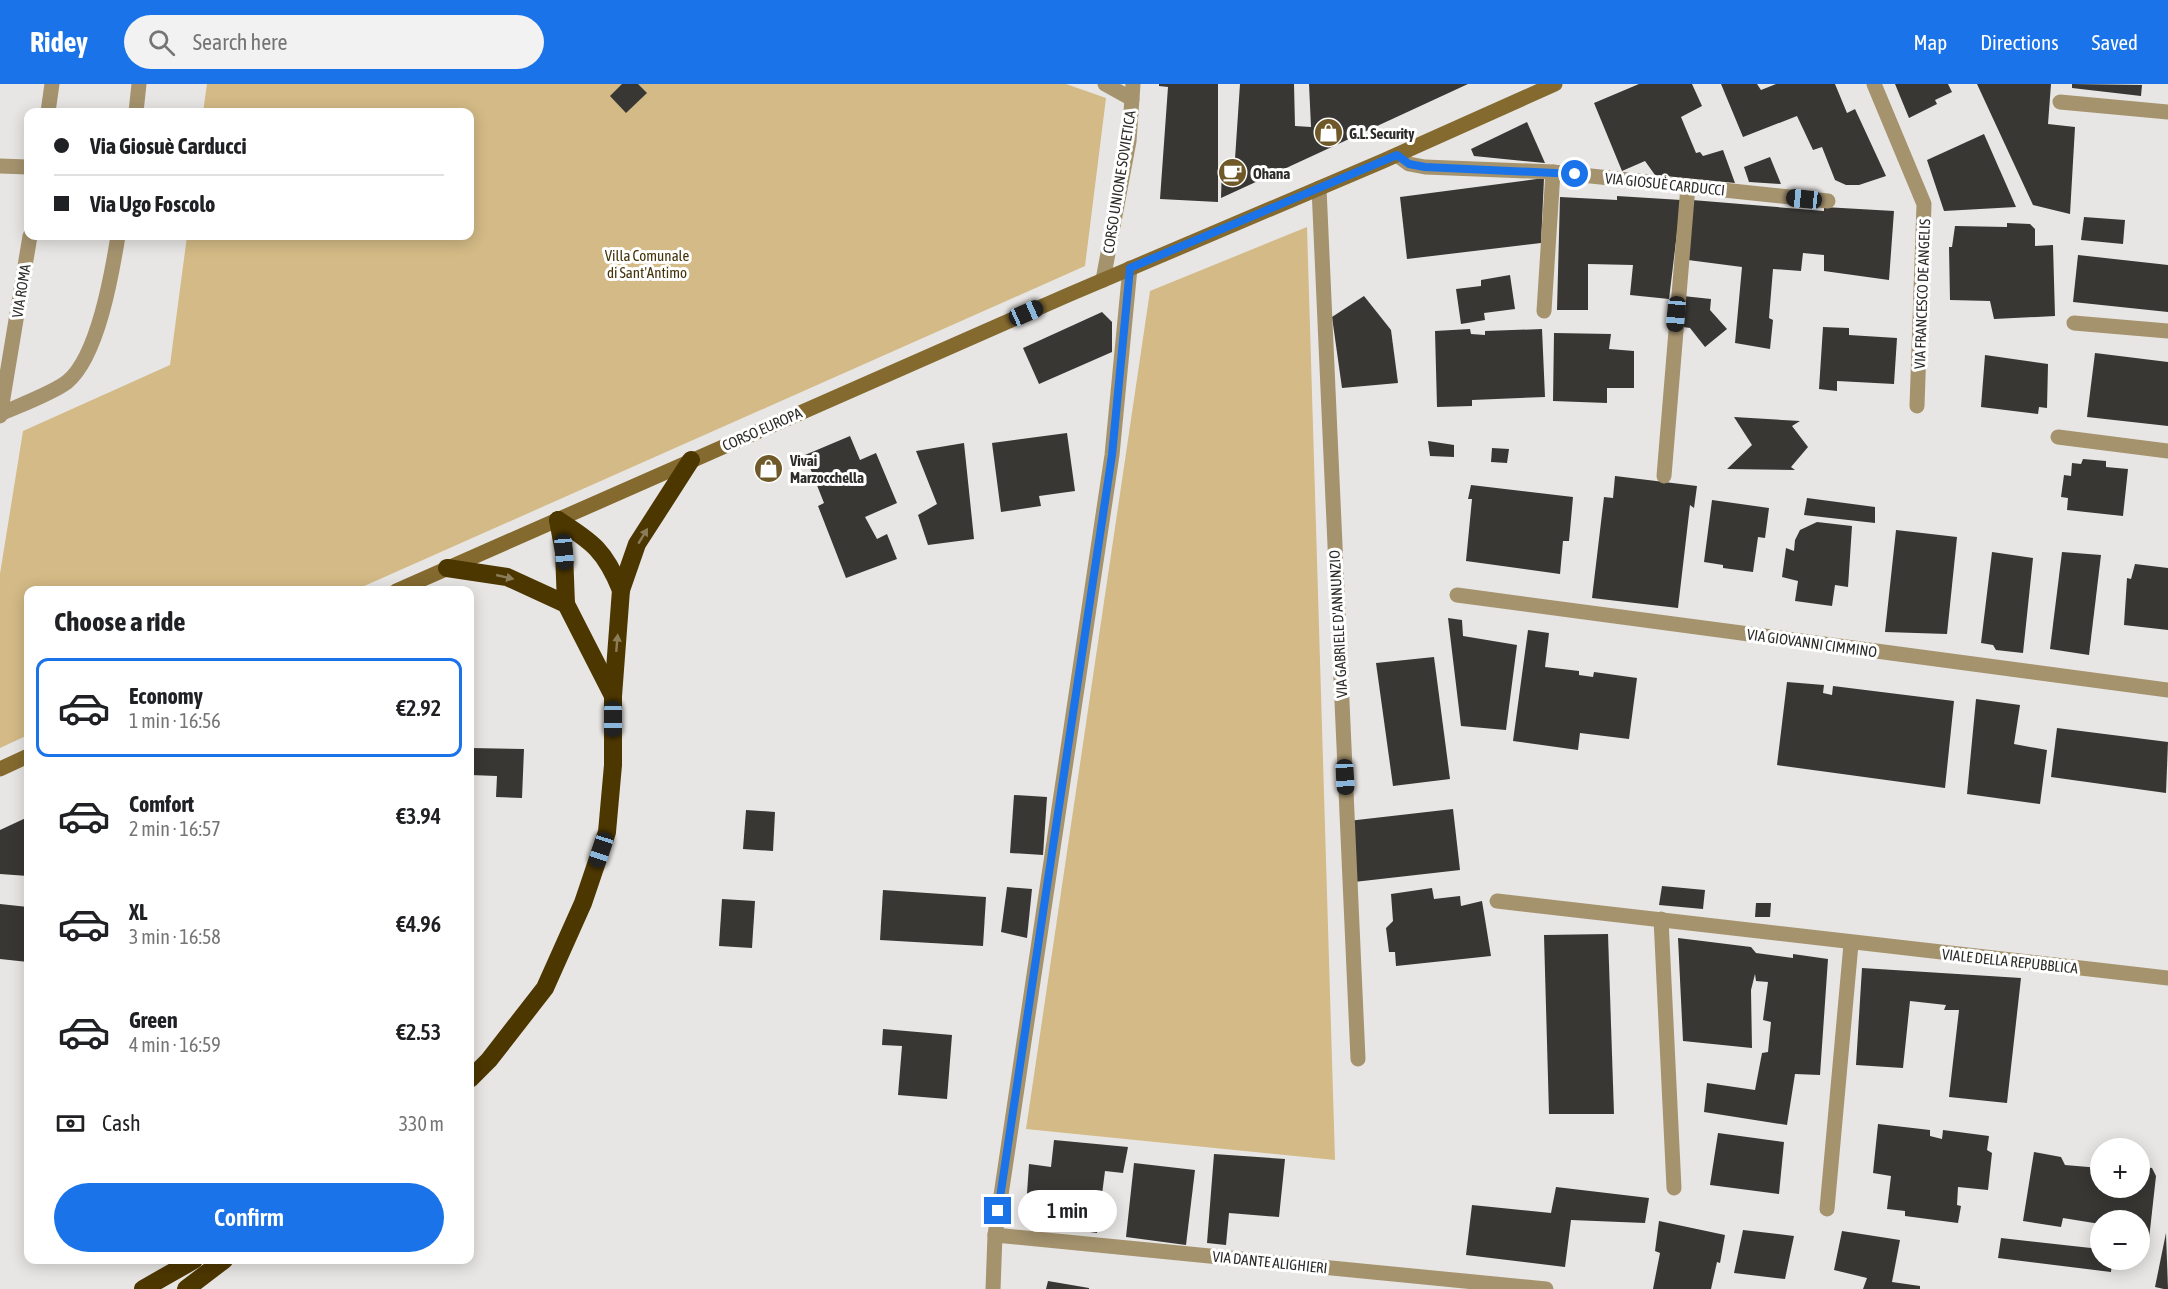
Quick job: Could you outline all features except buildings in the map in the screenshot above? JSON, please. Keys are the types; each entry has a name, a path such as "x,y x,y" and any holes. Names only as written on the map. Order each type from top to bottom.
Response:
{"highway":[{"path":"474,1075 489,1060 545,988 584,903 607,832 613,765 613,696 621,590 638,544 691,460"},
{"path":"558,520 592,541 612,567 621,590"},
{"path":"558,520 564,552 566,604 613,696"},
{"path":"447,568 507,576 566,604"},
{"path":"143,1289 187,1264"},
{"path":"186,1289 220,1264"}],"main road":[{"name":"CORSO EUROPA","path":"407,586 1130,268 1397,155 1556,84"},
{"path":"0,769 24,758"}],"street":[{"path":"49,108 52,84"},
{"path":"136,108 139,84"},
{"path":"1105,84 1132,91"},
{"name":"VIA FRANCESCO DE ANGELIS","path":"1874,84 1924,204 1917,406"},
{"name":"CORSO UNIONE SOVIETICA","path":"1103,280 1128,141 1132,91"},
{"path":"2060,102 2168,112"},
{"name":"VIA GIOSUÈ CARDUCCI","path":"1397,155 1409,164 1425,167 1553,172 1828,201"},
{"path":"0,166 24,167"},
{"path":"1544,311 1553,172"},
{"path":"1664,476 1688,186"},
{"name":"VIA GABRIELE D'ANNUNZIO","path":"1319,188 1358,1059"},
{"name":"VIA ROMA","path":"0,415 7,333 29,240"},
{"path":"0,415 68,382 86,354 107,298 117,240"},
{"path":"993,1289 995,1235 1112,455 1130,268"},
{"path":"2074,323 2168,331"},
{"path":"2058,438 2168,451"},
{"name":"VIA GIOVANNI CIMMINO","path":"1457,595 2168,690"},
{"name":"VIALE DELLA REPUBBLICA","path":"1497,901 1851,944 2168,978"},
{"path":"1660,919 1674,1188"},
{"path":"1827,1209 1851,944"},
{"name":"VIA DANTE ALIGHIERI","path":"995,1235 1546,1289"}],"green space":[{"name":"Villa Comunale di Sant'Antimo","path":"207,84 1066,84 1106,98 1085,266 364,586 24,586 24,737 0,748 0,574 23,431 170,365 186,240 474,240 474,108 204,108"},
{"path":"1307,227 1335,1160 1026,1129 1150,291"}],"place":[{"name":"G.L. Security","path":"1328,133"},
{"name":"Ohana","path":"1232,173"},
{"name":"Vivai Marzocchella","path":"769,469"}],"route":[{"path":"998,1211 1112,455 1130,268 1397,155 1403,162 1425,167 1575,174"}]}
